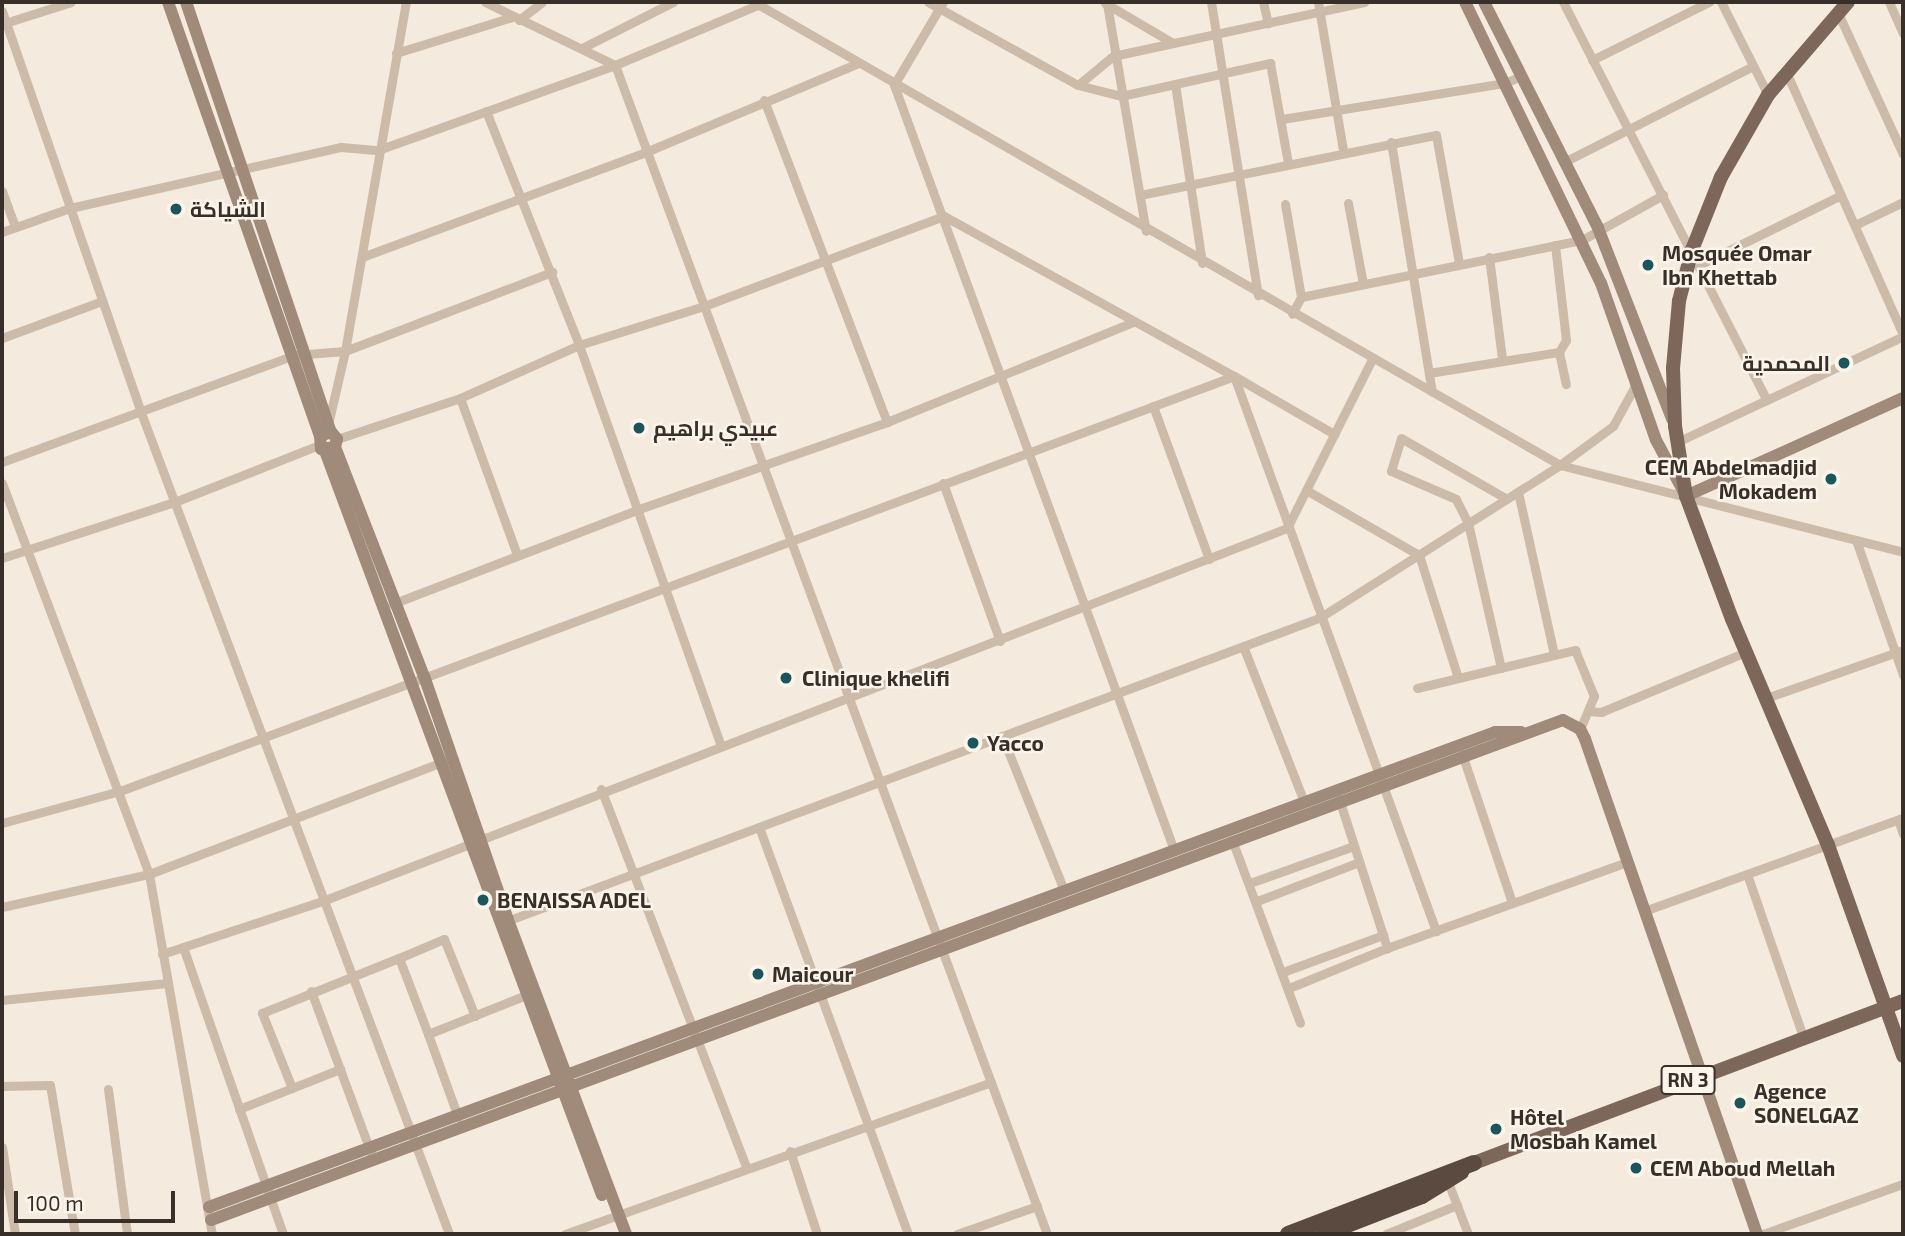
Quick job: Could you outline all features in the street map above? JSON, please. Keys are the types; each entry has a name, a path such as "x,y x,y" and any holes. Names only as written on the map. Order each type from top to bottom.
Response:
{"highway":[{"name":"RN 3","path":"1288,1234 1446,1177 1474,1163"},
{"name":"RN 3","path":"1324,1234 1422,1196 1446,1177"}],"main road":[{"path":"1843,8 1768,95 1721,177 1692,250 1679,301 1673,368 1675,426 1686,496 1746,652 1828,845 1903,1056"},
{"name":"RN 3","path":"1474,1163 1701,1075 1903,1001"}],"street":[{"path":"4,24 71,2"},
{"path":"168,2 228,174 300,354"},
{"path":"186,2 408,682 468,844 531,994 614,1216 618,1234"},
{"path":"406,2 328,438 424,676 482,837 503,922"},
{"path":"485,2 615,65 1047,1234"},
{"path":"396,53 516,19 542,2"},
{"path":"582,48 673,2"},
{"path":"928,2 941,5 1078,85 1121,96 1270,63 1288,163"},
{"path":"1211,2 1258,295"},
{"path":"1263,2 1268,23"},
{"path":"1078,85 1113,56 1268,23 1319,7 1364,2"},
{"path":"1465,2 1582,240 1614,313 1656,440 1686,496"},
{"path":"1484,2 1598,228 1675,426"},
{"path":"1563,2 1766,398"},
{"path":"1592,60 1709,2"},
{"path":"1721,2 1768,95"},
{"path":"1889,2 1903,33"},
{"path":"2,232 70,208 341,147 378,150 615,65 756,3 1146,231 1560,465 1903,552"},
{"path":"1105,3 1173,43"},
{"path":"1105,3 1146,231"},
{"path":"894,85 941,5"},
{"path":"1319,7 1343,150"},
{"path":"1843,8 1903,154"},
{"path":"2,11 4,24 140,410 177,501 263,739 355,974 412,1140 449,1234"},
{"path":"362,257 521,195 648,150 858,63"},
{"path":"1564,162 1753,66"},
{"path":"1677,442 1903,335 1787,74"},
{"path":"1282,119 1505,83 1521,76"},
{"path":"1175,84 1202,263"},
{"path":"894,85 1174,850"},
{"path":"764,100 887,422"},
{"path":"486,111 552,272 639,509 721,745"},
{"path":"1140,195 1343,150 1436,135 1459,263"},
{"path":"1391,142 1432,392"},
{"path":"2,191 15,226"},
{"path":"1301,297 1582,240 1598,228 1663,195"},
{"path":"1699,265 1841,195"},
{"path":"1855,225 1903,202"},
{"path":"1348,203 1363,284"},
{"path":"1285,204 1301,297 1292,314"},
{"path":"2,558 177,501 328,438 460,398 579,345 704,306 944,216"},
{"path":"944,216 1334,434"},
{"path":"1555,245 1566,340 1559,352 1566,384"},
{"path":"1489,257 1502,358"},
{"path":"2,462 300,354 345,351 552,272"},
{"path":"2,338 102,301"},
{"path":"382,607 639,509 887,422 1003,378 1133,323"},
{"path":"1429,373 1502,358 1559,352"},
{"path":"162,954 325,900 601,789 1087,608 1287,528 1372,359"},
{"path":"2,823 120,791 790,539 1234,376"},
{"path":"1234,376 1319,618 1436,931"},
{"path":"503,922 1319,618 1560,465 1613,426 1636,384"},
{"path":"460,398 517,555"},
{"path":"1686,496 1903,398"},
{"path":"1153,406 1209,559"},
{"path":"1501,668 1468,523 1456,499 1391,471 1401,438 1507,499"},
{"path":"2,483 30,551 149,874 212,1234"},
{"path":"943,483 1000,641"},
{"path":"1306,490 1419,555 1458,678"},
{"path":"1518,492 1554,655"},
{"path":"1856,540 1899,651 1903,675"},
{"path":"1243,646 1304,802"},
{"path":"1417,688 1575,650 1594,696 1580,729"},
{"path":"1766,698 1899,651"},
{"path":"1588,711 1601,712 1746,652"},
{"path":"1380,779 1539,732 1563,720 1580,729 1757,1234"},
{"path":"412,1140 458,1117 700,1039 818,988 1232,840 1495,732 1539,732"},
{"path":"1002,736 1064,890"},
{"path":"1462,754 1512,903"},
{"path":"2,907 149,874 452,758"},
{"path":"601,789 636,872 746,1166"},
{"path":"939,943 1064,890 1304,802 1337,795"},
{"path":"1337,795 1387,948"},
{"path":"1644,911 1901,819 1903,834"},
{"path":"759,827 908,1234"},
{"path":"1232,840 1257,901 1300,1023"},
{"path":"1250,883 1354,846"},
{"path":"1257,901 1359,862"},
{"path":"1289,988 1387,948 1627,862"},
{"path":"1747,874 1803,1037"},
{"path":"1283,972 1384,935"},
{"path":"292,1088 262,1013 311,991 444,939 475,1016"},
{"path":"183,947 283,1234"},
{"path":"399,958 458,1117"},
{"path":"2,1000 167,984"},
{"path":"210,1214 563,1083 693,1027 818,988"},
{"path":"311,991 372,1155"},
{"path":"428,1034 531,994"},
{"path":"239,1109 340,1069"},
{"path":"565,1234 746,1166 870,1126 991,1082"},
{"path":"2,1086 50,1085 75,1234"},
{"path":"108,1089 127,1234"},
{"path":"2,1147 5,1196 15,1234"},
{"path":"790,1152 817,1234"},
{"path":"1446,1177 1468,1234"},
{"path":"1763,1234 1903,1184"},
{"path":"1386,1234 1457,1205"},
{"path":"957,1234 1037,1206"},
{"path":"614,1216 626,1234"}],"place":[{"name":"الشياكة","path":"176,209"},
{"name":"Mosquée Omar Ibn Khettab","path":"1648,265"},
{"name":"المحمدية","path":"1844,363"},
{"name":"عبيدي براهيم","path":"639,428"},
{"name":"CEM Abdelmadjid Mokadem","path":"1831,479"},
{"name":"Clinique khelifi","path":"786,678"},
{"name":"Yacco","path":"973,743"},
{"name":"BENAISSA ADEL","path":"483,900"},
{"name":"Maicour","path":"758,974"},
{"name":"Agence SONELGAZ","path":"1740,1103"},
{"name":"Hôtel Mosbah Kamel","path":"1496,1129"},
{"name":"CEM Aboud Mellah","path":"1636,1168"}]}
